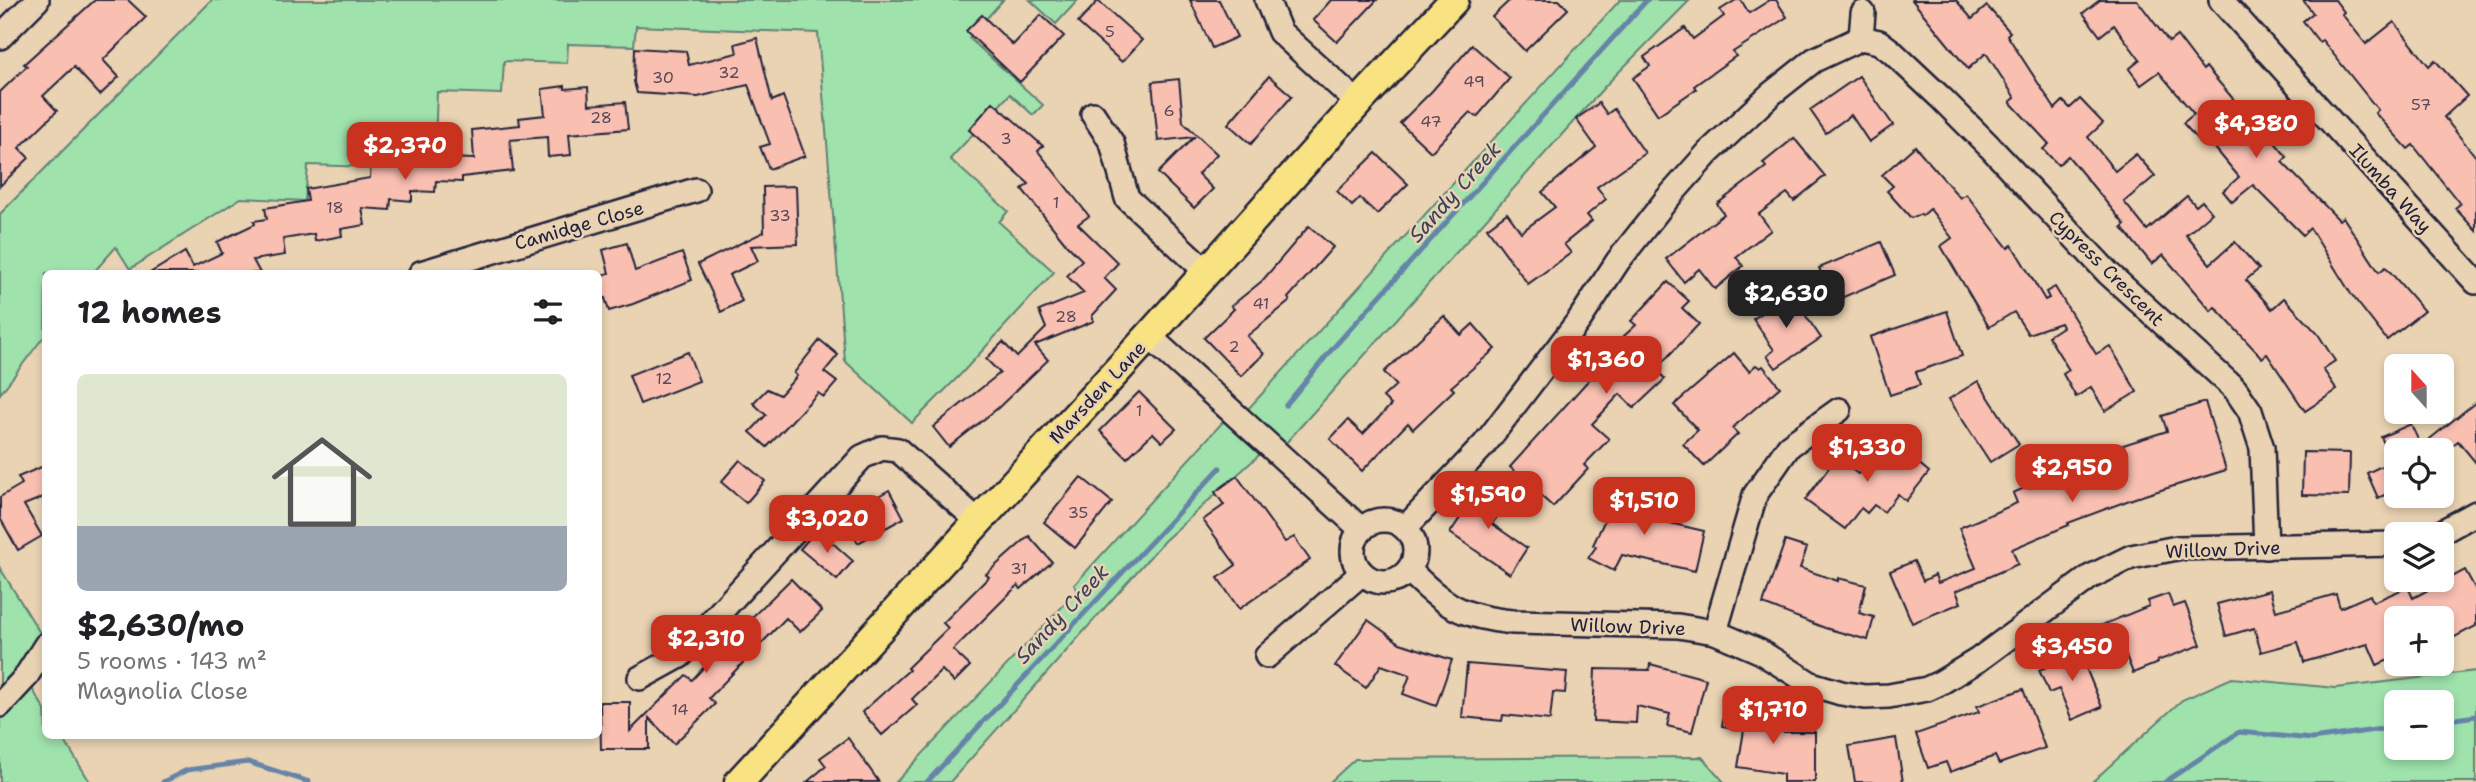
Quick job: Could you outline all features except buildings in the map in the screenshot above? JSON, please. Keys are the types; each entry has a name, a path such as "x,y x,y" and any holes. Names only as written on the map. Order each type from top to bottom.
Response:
{"main road":[{"name":"Marsden Lane","path":"739,782 1454,0"}],"street":[{"path":"0,37 37,0"},
{"path":"1267,0 1280,32 1358,103"},
{"name":"Ilumba Way","path":"2221,0 2476,282"},
{"path":"1405,528 1484,444 1580,319 1618,261 1667,199 1708,153 1771,94 1814,60 1861,38 1863,13"},
{"name":"Cypress Crescent","path":"1861,38 1880,42 1891,51 1990,146 2108,273 2235,389 2250,411 2262,448 2266,547"},
{"path":"1093,114 1112,143 1127,198 1206,272"},
{"name":"Camidge Close","path":"431,270 696,190"},
{"path":"1149,336 1362,530"},
{"path":"1714,632 1755,495 1789,446 1839,410"},
{"path":"640,678 680,656 862,457 882,449 898,450 978,521"},
{"path":"2454,525 2476,513"},
{"path":"1383,520 1395,522 1405,528 1412,537 1415,548 1409,570 1399,579 1386,582 1373,580 1362,573 1353,551 1362,530 1383,520"},
{"name":"Willow Drive","path":"1409,570 1431,593 1449,606 1486,620 1678,626 1714,632 1759,651 1811,684 1865,697 1927,689 1940,683 1978,660 2090,577 2131,557 2177,548 2384,544"},
{"path":"1267,656 1362,573"},
{"path":"0,705 25,678 42,651"}],"green space":[{"path":"212,0 1003,0 969,38 1043,105 1033,115 1010,94 950,159 1008,211 999,222 1054,272 961,374 912,423 845,361 818,33 636,26 634,46 568,44 567,63 504,61 502,94 437,92 435,143 373,140 370,167 308,165 305,201 241,198 130,269 116,247 96,270 42,270 42,339 0,394 0,214"},
{"path":"1030,0 1078,0 1056,24"},
{"path":"1620,0 1690,0 1608,83 1276,454 1268,447 1164,541 950,782 896,782 1078,590 1074,585 1231,413 1239,419"},
{"path":"0,568 42,636 42,646 25,677 42,705 42,739 63,739 90,782 0,782"},
{"path":"2476,671 2476,782 2092,782 2182,700 2232,678 2336,688 2454,676 2454,674"},
{"path":"1702,757 1724,782 1330,782 1355,759"}],"waterway":[{"name":"Sandy Creek","path":"1286,405 1333,348 1647,0"},
{"name":"Sandy Creek","path":"927,782 1220,468"},
{"path":"2454,719 2476,716"},
{"path":"2165,782 2239,732 2312,739 2384,729"},
{"name":"Sandy Creek","path":"163,782 187,770 248,762 309,782"}]}
